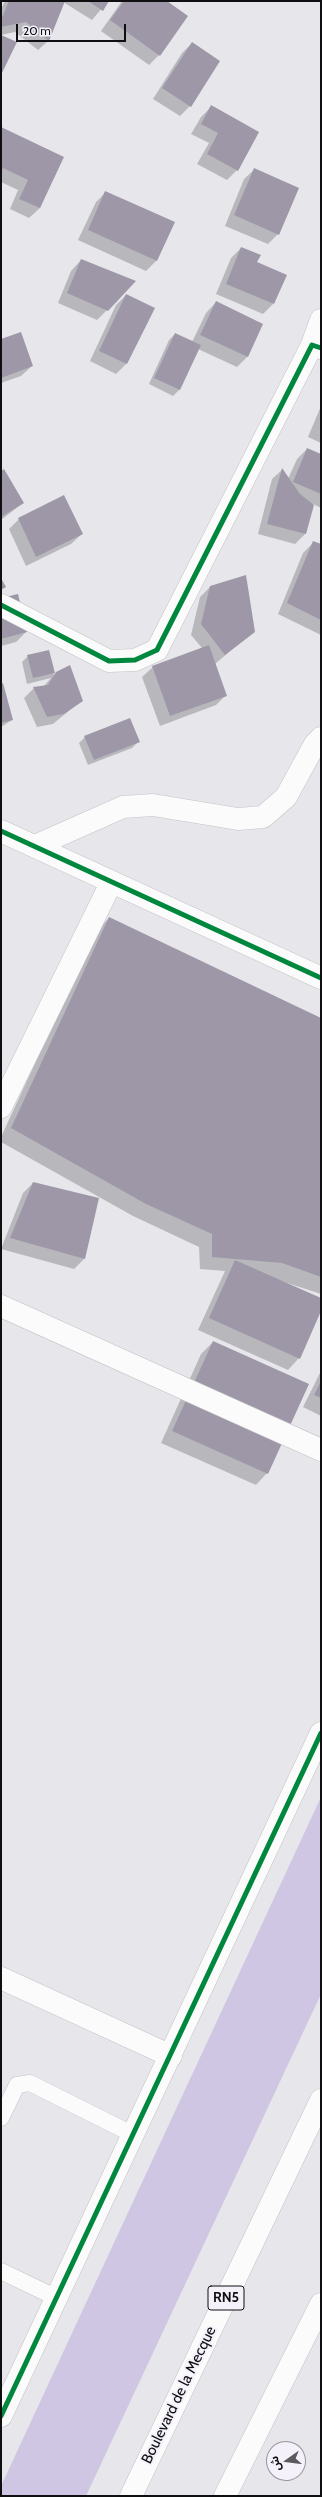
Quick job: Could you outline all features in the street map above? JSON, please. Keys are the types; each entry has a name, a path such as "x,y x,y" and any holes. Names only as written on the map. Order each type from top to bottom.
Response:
{"street":[{"path":"1,606 109,661 135,660 157,650 316,346 321,320"},
{"path":"35,846 123,807 153,805 238,819 263,817 286,798 315,744 321,738"},
{"path":"1,831 111,883 321,978"},
{"path":"1,1107 111,883"},
{"path":"1,1306 321,1450"},
{"path":"1,2416 134,2135 321,1733"},
{"path":"1,1978 171,2056"},
{"name":"Boulevard de la Mecque","path":"131,2496 321,2100"},
{"path":"225,2496 321,2304"}],"lane":[{"path":"1,2118 17,2085 30,2083 134,2135"},
{"path":"1,2271 57,2298"}],"shaded area":[{"path":"321,1797 321,1994 86,2496 1,2496 1,2486"}],"building":[{"path":"9,1 65,1 49,41 26,22 1,27 1,20"},
{"path":"88,1 109,1 103,11"},
{"path":"124,1 167,1 188,16 160,56 110,20"},
{"path":"1,35 17,42 1,75"},
{"path":"192,42 220,61 191,107 162,88"},
{"path":"211,105 259,132 238,171 207,154 218,133 201,124"},
{"path":"1,127 64,157 40,208 19,199 28,180 3,168 1,173"},
{"path":"254,168 299,188 279,235 234,215"},
{"path":"105,191 175,222 157,261 88,230"},
{"path":"241,247 261,255 257,262 287,275 274,304 226,284"},
{"path":"81,259 136,281 108,311 67,293"},
{"path":"126,294 155,308 127,364 99,351"},
{"path":"216,301 263,324 248,357 200,335"},
{"path":"21,332 33,366 1,378 1,339"},
{"path":"175,333 201,345 180,390 154,378"},
{"path":"307,448 321,454 321,494 293,482"},
{"path":"282,468 300,494 314,505 306,534 267,524"},
{"path":"4,469 24,503 1,517 1,471"},
{"path":"64,495 83,534 36,557 18,518"},
{"path":"313,541 321,544 321,620 287,603"},
{"path":"246,575 255,632 225,655 201,624 210,586"},
{"path":"1,578 6,587 1,590"},
{"path":"18,594 27,632 1,639 1,598"},
{"path":"209,645 227,696 170,716 152,666"},
{"path":"49,650 55,673 33,678 27,655"},
{"path":"70,665 83,701 64,714 47,717 33,687 48,685 56,672"},
{"path":"3,683 13,720 1,723 1,684"},
{"path":"130,718 140,742 94,760 84,736"},
{"path":"109,917 321,1018 321,1277 282,1263 212,1257 212,1234 146,1204 11,1128"},
{"path":"33,1182 99,1198 85,1259 10,1238"},
{"path":"235,1260 321,1298 321,1311 300,1359 209,1318"},
{"path":"213,1341 309,1384 268,1474 172,1431"},
{"path":"321,1381 321,1398 314,1395"}],"cycle path":[{"path":"1,605 109,661 135,660 157,650 312,345 321,348"},
{"path":"1,831 321,978"},
{"path":"1,2416 321,1733"}]}
